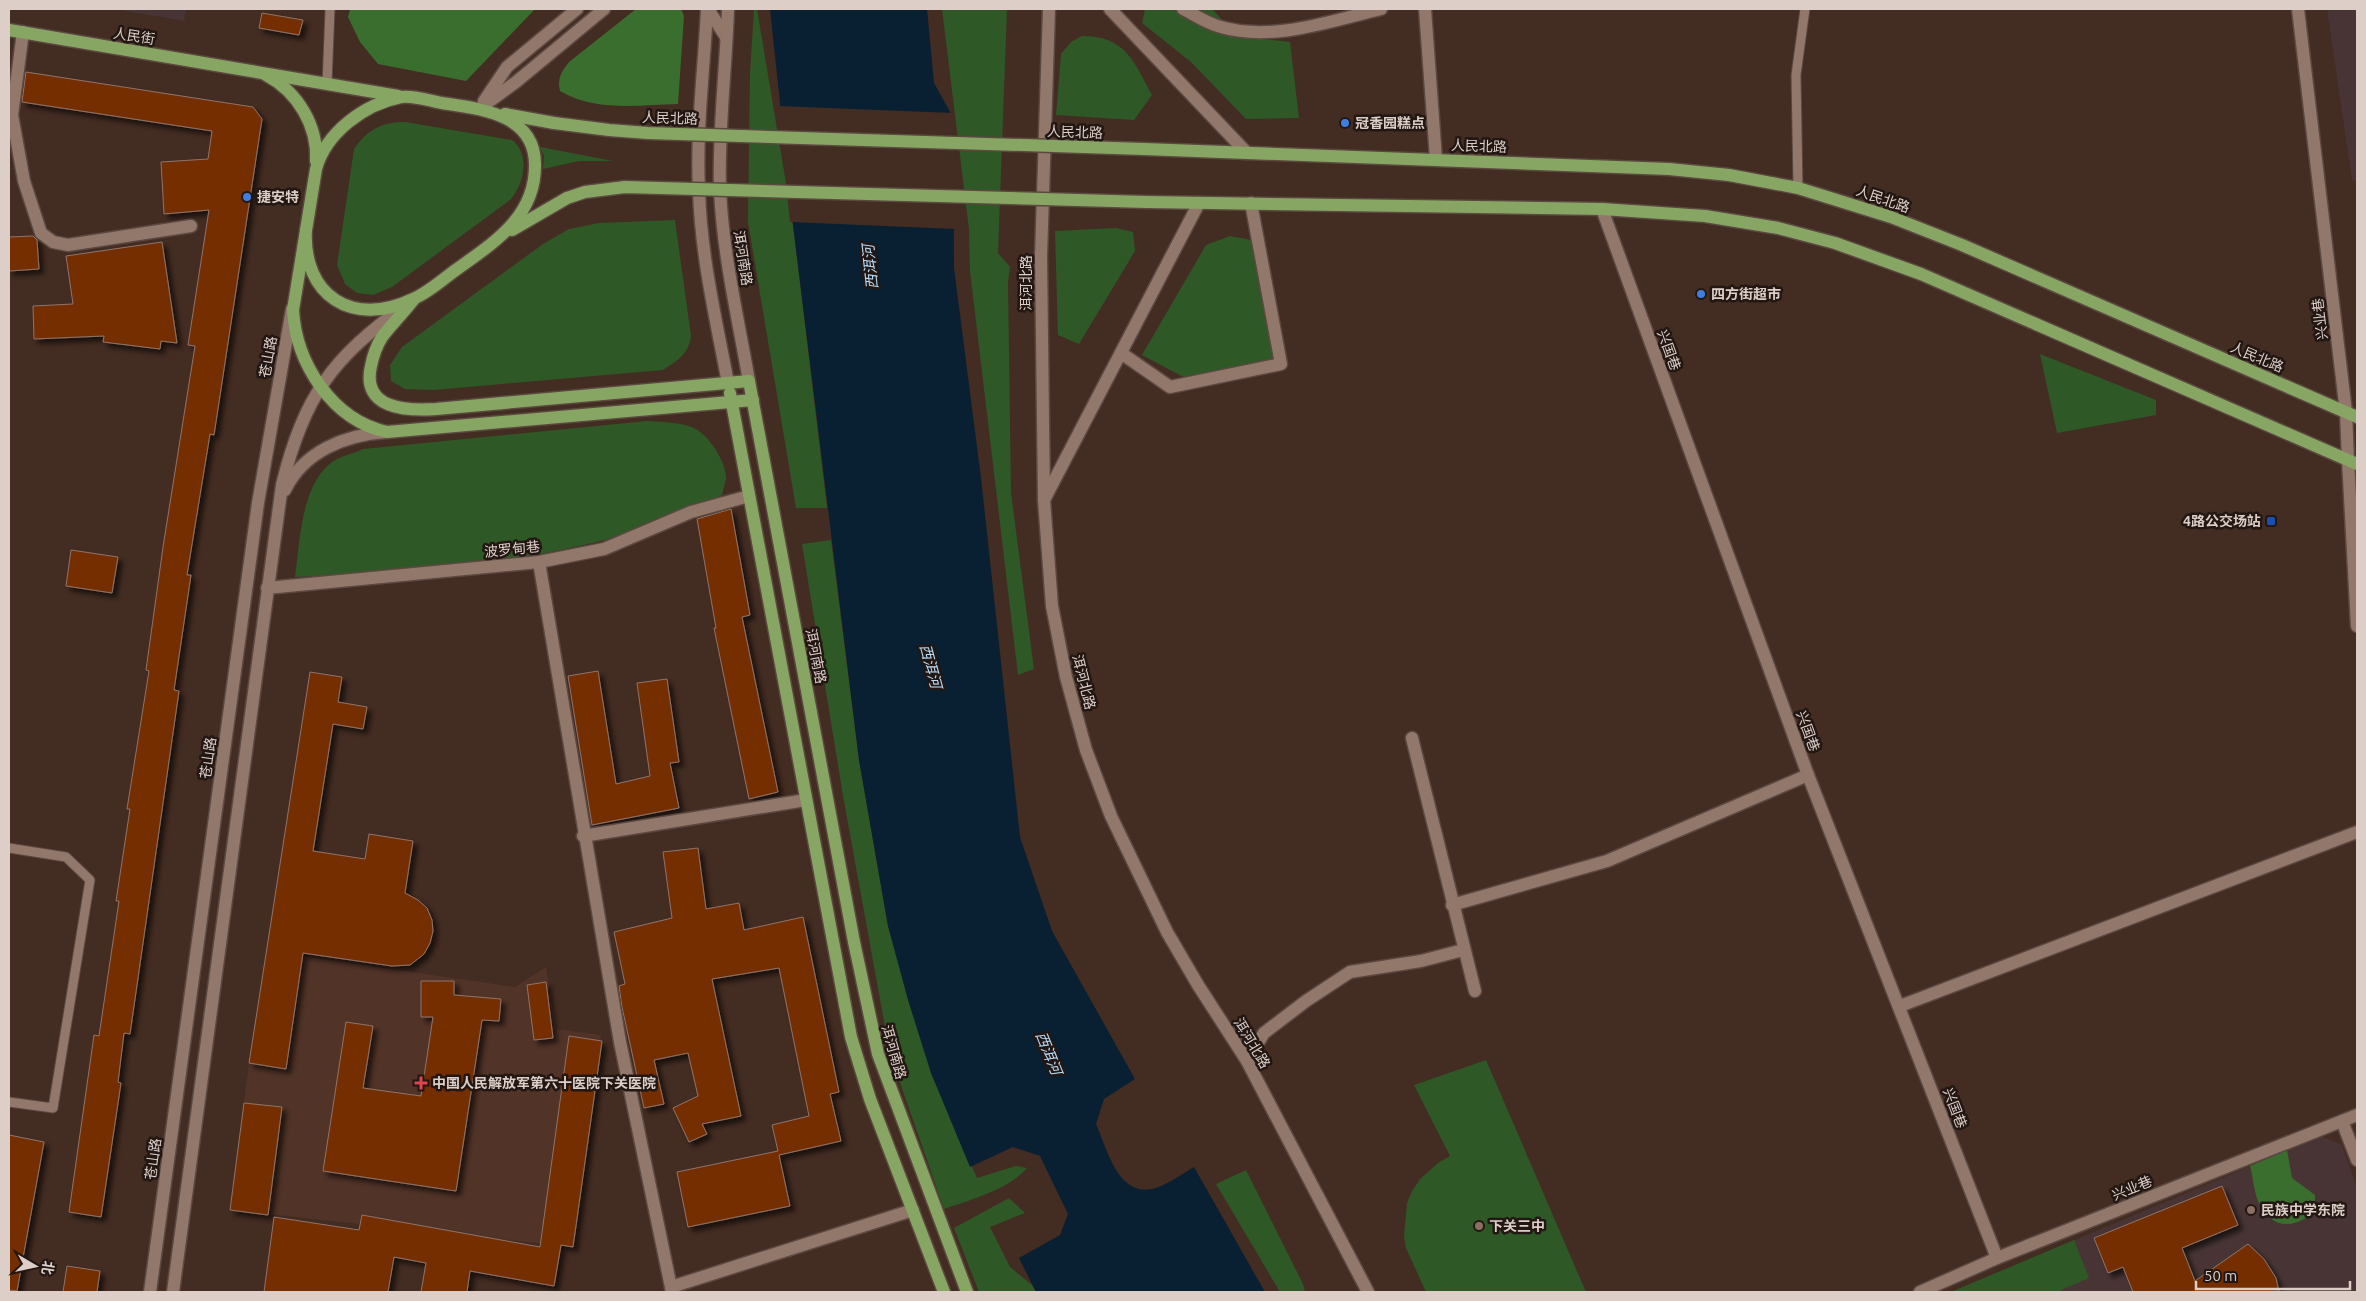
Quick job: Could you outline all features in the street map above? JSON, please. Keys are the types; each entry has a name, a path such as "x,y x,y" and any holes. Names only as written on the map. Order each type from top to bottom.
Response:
{"main road":[{"name":"人民街","path":"9,30 478,109"},
{"path":"255,71 278,82 303,110 314,136 316,169"},
{"path":"404,97 374,106 345,125 326,146 319,157 316,169 306,229 306,250 309,268 322,289 335,299 349,306 372,310 386,309 414,299"},
{"name":"人民北路","path":"478,109 554,122 641,132 1436,159 1669,169 1729,175 1798,188 1869,209 1962,244 2352,414"},
{"path":"478,109 502,116 519,126 529,140 534,155 534,180 526,203 514,223 502,237"},
{"path":"750,381 436,409 396,407 382,401 370,386 370,369 382,338 414,299 502,237 567,198 594,191 631,187 1147,202 1602,209 1723,218 1778,228 1848,248 1954,288 2353,462"},
{"name":"苍山路","path":"294,299 306,229"},
{"path":"294,299 295,330 300,348 307,366 320,386 347,413 374,428 387,432 753,400"},
{"name":"洱河南路","path":"750,381 854,942 874,1039 890,1091 967,1292"},
{"path":"728,383 834,954 857,1060 944,1292"}],"street":[{"path":"478,109 507,66 577,9"},
{"path":"478,109 516,82 604,9"},
{"path":"707,9 726,37"},
{"path":"707,9 699,127 699,192 705,255 728,383"},
{"name":"洱河南路","path":"728,9 720,136 722,221 750,381"},
{"name":"洱河北路","path":"1050,9 1041,256 1044,500 1052,606 1066,677 1086,750 1111,816 1167,932 1198,986 1247,1061 1368,1292"},
{"path":"1183,9 1221,27 1260,33 1303,28 1381,9"},
{"path":"1425,9 1436,159"},
{"name":"兴业巷","path":"2298,9 2352,414 2357,626"},
{"path":"1113,10 1247,153"},
{"path":"23,32 12,115 24,182 41,233 53,242 68,245 191,226"},
{"path":"1044,500 1199,203"},
{"path":"1121,353 1170,387 1281,364 1251,203"},
{"name":"兴国巷","path":"1602,209 1808,775 1997,1258"},
{"name":"苍山路","path":"150,1292 258,503 294,299"},
{"path":"173,1292 282,484 297,432 320,386 333,367 357,343 414,299"},
{"path":"277,516 286,488 297,471 312,457 329,446 348,438 387,432"},
{"name":"波罗甸巷","path":"267,588 539,562 604,549 691,512 749,496"},
{"path":"539,562 620,1042 671,1290 913,1210"},
{"path":"1412,738 1463,950 1475,991"},
{"path":"1452,905 1607,861 1808,775"},
{"path":"584,836 806,800"},
{"path":"1900,1006 2357,832"},
{"path":"1247,1061 1264,1033 1306,1001 1350,972 1421,961 1463,950"},
{"name":"兴业巷","path":"1920,1292 1997,1258 2357,1115"},
{"path":"2342,1121 2357,1160"}],"lane":[{"path":"327,84 330,9"},
{"path":"1798,188 1796,75 1805,9"},
{"path":"9,848 66,857 90,880 54,1108 9,1102"}],"shaded area":[{"path":"115,9 186,9 184,21"},
{"path":"2327,9 2357,9 2357,182 2352,180"},
{"name":"中国人民解放军第六十医院下关医院","path":"266,951 515,987 546,967 556,1029 601,1035 573,1247 230,1210"},
{"name":"民族中学东院","path":"2322,1136 2342,1145 2357,1188 2357,1292 1951,1292"}],"green space":[{"path":"350,9 535,9 466,81 378,64 360,42 348,17"},
{"path":"636,9 681,9 684,16 678,104 602,105 574,98 560,91 560,76 569,62"},
{"path":"754,9 757,9 793,225 827,508 796,508 748,222 750,73"},
{"path":"942,9 1007,9 998,253 1010,267 1008,282 1011,493 1034,669 1018,675 970,271 969,229"},
{"path":"1145,9 1212,9 1237,36 1290,42 1299,118 1246,119 1191,62 1142,23"},
{"path":"1082,36 1097,37 1119,46 1134,62 1152,95 1134,120 1056,115 1061,54 1071,42"},
{"path":"405,122 512,140 522,153 522,178 510,200 392,287 373,295 357,293 345,284 337,265 354,149 364,137 376,128 390,123"},
{"path":"540,147 613,161 579,161 543,169 544,156"},
{"path":"675,220 691,336 685,352 663,370 434,390 405,389 391,381 390,365 402,347 543,244 569,229 599,223"},
{"path":"1116,228 1133,232 1135,251 1079,344 1058,335 1055,231"},
{"path":"1230,236 1251,240 1277,361 1189,380 1142,355 1206,245"},
{"path":"2040,354 2156,400 2156,415 2057,433"},
{"path":"647,421 689,426 700,432 711,443 724,465 726,479 722,495 674,517 623,535 569,548 458,566 295,577 301,529 309,496 325,468 337,459 363,449"},
{"path":"831,540 859,760 888,926 931,1073 977,1178 1016,1166 1027,1168 1011,1182 1000,1188 944,1209 890,1054 843,796 802,544"},
{"path":"1486,1060 1586,1292 1426,1292 1406,1248 1404,1237 1407,1203 1412,1191 1420,1179 1438,1163 1450,1156 1414,1085"},
{"path":"2287,1150 2292,1178 2315,1195 2315,1212 2299,1222 2283,1224 2276,1222 2263,1210 2258,1201 2250,1166"},
{"path":"1246,1170 1303,1284 1305,1292 1280,1292 1216,1184"},
{"path":"1009,1198 1025,1213 990,1227 1010,1267 1032,1285 1036,1292 979,1292 954,1228"},
{"path":"2074,1240 2089,1278 2057,1292 1951,1292"}],"water":[{"name":"西洱河","path":"770,9 927,9 934,83 953,117 954,268 981,478 1020,837 1052,931 1135,1079 1104,1099 1096,1124 1109,1157 1122,1178 1130,1185 1140,1189 1152,1189 1163,1185 1194,1167 1265,1292 1036,1292 1019,1258 1060,1235 1068,1214 1040,1156 1013,1147 970,1167 931,1073 908,1000 888,926 859,760 793,225"}],"pier":[{"path":"778,106 954,113 956,229 790,222"}],"building":[{"path":"262,13 303,20 299,35 259,28"},
{"path":"26,72 253,107 262,119 214,435 210,434 187,575 191,575 174,690 179,691 130,1034 124,1033 118,1082 121,1083 101,1217 69,1212 94,1035 99,1036 119,901 116,901 130,809 127,809 149,671 146,670 163,547 195,346 188,345 209,210 164,214 161,162 208,159 212,131 22,102"},
{"path":"33,236 37,240 39,269 9,271 9,237"},
{"path":"162,242 177,343 161,341 160,349 103,342 104,336 34,339 33,306 73,304 66,256"},
{"path":"731,509 750,615 742,617 778,792 749,799 714,628 716,628 697,519"},
{"path":"71,550 118,557 112,593 66,586"},
{"path":"598,671 616,784 650,776 637,683 667,679 679,762 670,763 679,808 592,825 568,676"},
{"path":"310,672 342,677 338,702 367,707 363,729 333,724 313,851 365,859 369,834 413,841 405,893 418,900 427,908 432,920 433,931 430,943 424,954 410,965 392,966 303,953 286,1069 249,1063"},
{"path":"698,848 706,909 739,903 744,930 803,917 839,1092 830,1094 841,1141 779,1155 790,1206 688,1227 677,1172 778,1151 772,1125 809,1116 779,968 712,979 741,1116 702,1124 707,1134 689,1142 673,1108 698,1096 688,1053 654,1060 664,1104 644,1108 622,1007 619,986 625,984 614,932 672,918 663,852"},
{"path":"421,981 454,981 454,995 501,999 499,1021 482,1020 456,1191 323,1171 346,1022 373,1026 363,1088 421,1096 433,1017 421,1017"},
{"path":"546,982 553,1038 534,1040 527,985"},
{"path":"569,1036 602,1041 573,1247 561,1245 554,1286 470,1271 467,1292 421,1292 426,1263 394,1257 388,1292 264,1292 274,1217 359,1230 362,1215 540,1247"},
{"path":"244,1103 282,1107 268,1215 230,1210"},
{"path":"9,1135 44,1142 17,1291 9,1290"},
{"path":"2222,1186 2238,1225 2182,1248 2195,1281 2248,1244 2264,1259 2276,1278 2279,1292 2133,1292 2123,1267 2108,1273 2094,1238"},
{"path":"67,1266 100,1271 97,1292 63,1292"}],"place":[{"name":"冠香园糕点","path":"1345,123"},
{"name":"捷安特","path":"247,197"},
{"name":"四方街超市","path":"1701,294"},
{"name":"4路公交场站","path":"2271,521"},
{"name":"中国人民解放军第六十医院下关医院","path":"421,1083"},
{"name":"民族中学东院","path":"2251,1210"},
{"name":"下关三中","path":"1479,1226"}]}
